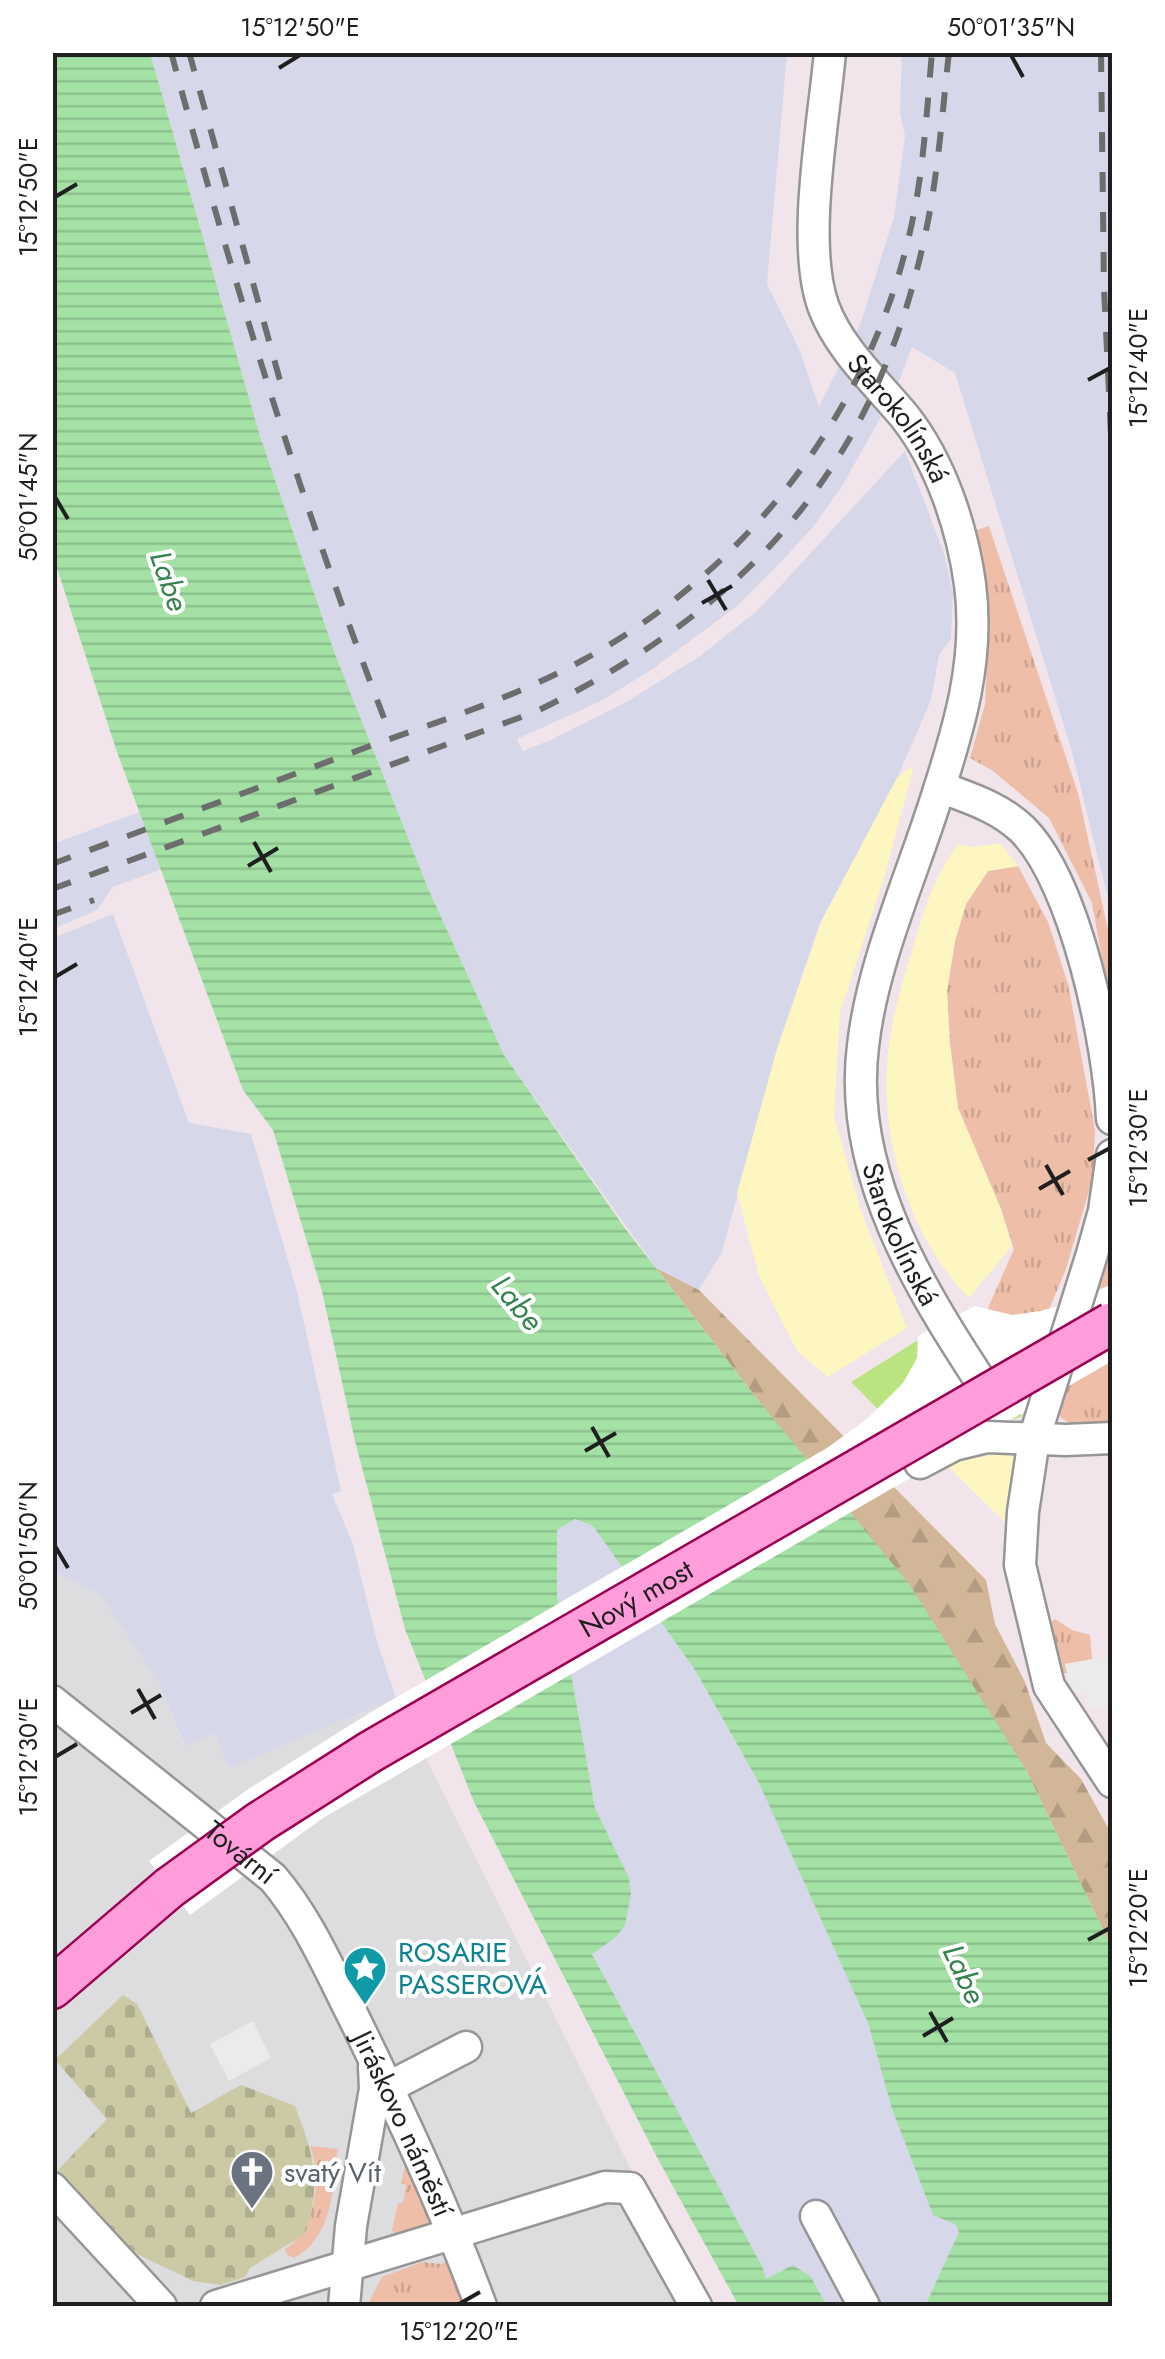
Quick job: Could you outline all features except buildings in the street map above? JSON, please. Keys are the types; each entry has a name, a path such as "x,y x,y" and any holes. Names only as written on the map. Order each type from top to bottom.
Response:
{"main road":[{"name":"Nový most","path":"52,1988 170,1888 260,1822 370,1752 1112,1323"}],"street":[{"name":"Starokolínská","path":"830,52 813,232 814,274 824,309 843,343 908,422 938,473 960,531 970,586 973,644 966,704 876,985 863,1046 862,1104 871,1162 889,1217 946,1328 989,1394"},
{"path":"940,788 985,804 1007,817 1028,836 1048,866 1070,917 1091,992 1112,1120"},
{"path":"1112,1155 1104,1211 1034,1439 1022,1512 1020,1565 1049,1686 1112,1782"},
{"path":"920,1463 972,1439 1002,1435 1034,1439 1112,1438"},
{"name":"Tovární","path":"52,1700 273,1878 313,1935 372,2054"},
{"path":"387,2088 466,2048"},
{"name":"Jiráskovo náměstí","path":"346,2268 454,2234 372,2054"},
{"name":"Jiráskovo náměstí","path":"344,2306 346,2268 375,2089 372,2054"},
{"path":"481,2306 454,2234 605,2187 630,2188 696,2306"},
{"path":"52,2188 161,2306"},
{"path":"816,2216 864,2306"},
{"path":"216,2306 346,2268"}],"shaded area":[{"path":"150,53 787,53 767,284 800,351 819,407 861,322 894,217 905,136 900,112 902,53 1112,53 1112,914 1072,752 955,373 912,347 895,392 842,486 813,527 737,606 651,670 601,701 517,739 523,751 553,739 628,701 700,656 758,610 905,451 944,553 953,593 951,639 939,655 931,700 897,778 819,925 777,1049 722,1252 699,1290 656,1268 504,1055 427,886 387,786 113,887 97,910 53,929 53,844 364,728 259,433"},
{"path":"914,765 885,875 840,1012 834,1117 862,1214 907,1328 828,1377 797,1351 759,1276 737,1193 777,1049 822,920 897,778"},
{"path":"1000,843 1018,866 988,871 966,904 947,991 958,1108 1001,1209 1012,1246 969,1298 931,1249 905,1191 890,1129 887,1067 900,992 936,881 958,844 972,847"},
{"path":"113,914 189,1123 251,1134 297,1291 341,1491 332,1494 353,1544 396,1698 229,1768 215,1733 185,1746 159,1684 100,1595 53,1572 53,938"},
{"path":"960,1314 1022,1416 921,1453 851,1382"},
{"path":"1019,1450 1016,1533 944,1463"},
{"path":"575,1519 593,1526 695,1670 759,1783 821,1913 868,2023 892,2109 959,2232 925,2306 827,2306 811,2277 766,2279 592,1953 616,1937 625,1925 631,1894 629,1878 595,1808 557,1595 557,1530"},
{"path":"52,1572 100,1595 159,1684 184,1745 215,1733 229,1768 396,1698 699,2306 53,2306"},
{"path":"1112,1656 1112,1706 1087,1708 1085,1692 1078,1693 1070,1684 1065,1664"},
{"path":"253,2021 271,2058 229,2081 210,2044"}],"green space":[{"path":"989,526 1078,793 1112,948 1112,1013 1092,903 1049,818 993,771 970,758 985,704 989,622 977,530"},
{"path":"1018,866 1048,922 1068,984 1095,1130 1093,1177 1066,1269 1048,1312 1010,1346 988,1308 1014,1249 958,1108 947,991 966,904 988,871"},
{"path":"1112,1227 1112,1426 1077,1428 1060,1417 1056,1390 1101,1277"},
{"path":"656,1268 699,1290 986,1580 995,1624 1025,1682 1046,1743 1081,1779 1112,1835 1112,1956 1107,1938 1026,1770 758,1400"},
{"path":"1055,1619 1090,1635 1092,1659 1065,1664 1067,1673 1059,1675 1049,1624"},
{"path":"123,1995 137,2004 191,2113 241,2085 295,2106 314,2168 313,2198 305,2234 250,2268 245,2277 221,2285 193,2281 137,2254 58,2170 107,2119 55,2060"},
{"path":"310,2146 338,2149 334,2180 324,2224 307,2249 294,2258 285,2249 304,2229 314,2202 316,2172"},
{"path":"408,2154 438,2223 400,2238 392,2230 398,2203 403,2203 406,2185 401,2183"},
{"path":"450,2260 474,2306 367,2306 382,2277 422,2262 441,2264"}],"water":[{"name":"Labe","path":"52,53 150,53 259,433 335,654 427,886 504,1055 624,1227 758,1400 910,1585 1026,1770 1107,1938 1112,1956 1112,2306 925,2306 959,2232 955,2224 933,2215 892,2109 868,2023 759,1783 695,1670 593,1526 575,1519 557,1530 557,1595 595,1808 629,1878 631,1894 625,1925 616,1937 592,1954 766,2279 793,2265 811,2277 827,2306 739,2306 659,2161 474,1802 405,1629 355,1441 322,1291 273,1130 243,1090 117,752 53,556"}],"pier":[{"path":"1112,1284 1112,1361 323,1818 190,1915 149,1861 247,1790 371,1712 827,1448 867,1419 903,1383 917,1358 918,1336 975,1306 1012,1315 1040,1311"}],"railway":[{"path":"171,52 269,388 384,718"},
{"path":"189,52 284,395"},
{"path":"52,864 527,687 583,660 644,623 700,579 751,530 796,475 836,416 869,354 895,287 913,218 932,52"},
{"path":"52,889 535,712 609,672 676,628 736,579 789,525 834,464 871,397 901,322 924,240 949,52"},
{"path":"1101,52 1104,288 1112,456"},
{"path":"52,915 94,900"}],"place":[{"name":"ROSARIE PASSEROVÁ","path":"365,2006"},
{"name":"svatý Vít","path":"252,2210"}]}
